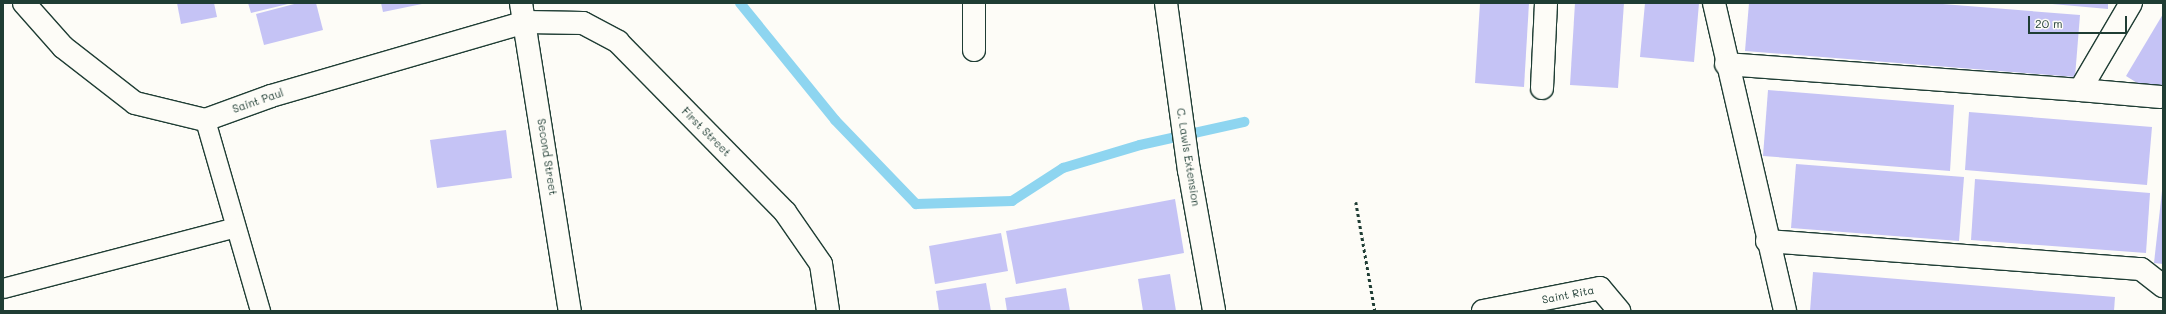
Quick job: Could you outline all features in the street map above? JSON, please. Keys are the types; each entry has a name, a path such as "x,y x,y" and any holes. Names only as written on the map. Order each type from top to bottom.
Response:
{"street":[{"path":"24,3 63,47 135,103 206,120"},
{"path":"974,3 974,50"},
{"name":"C. Lawis Extension","path":"1166,3 1189,170 1214,311"},
{"path":"1542,88 1546,3"},
{"path":"1714,3 1726,64 1767,241 1785,311"},
{"path":"2080,90 2131,3"},
{"name":"Saint Paul","path":"206,120 271,96 524,12"},
{"name":"Second Street","path":"524,12 570,311"},
{"name":"First Street","path":"524,12 583,23 618,42 785,212 821,264 828,311"},
{"path":"1726,64 2161,97"},
{"path":"1767,241 2141,269 2163,286"},
{"name":"Saint Rita","path":"1483,311 1600,288 1619,311"}],"lane":[{"path":"206,120 235,227 260,311"},
{"path":"3,288 235,227"}],"path":[{"path":"1356,202 1375,311"}],"building":[{"path":"177,3 214,3 217,17 181,24"},
{"path":"248,3 288,3 288,4 251,13"},
{"path":"298,3 316,3 323,30 264,45 256,14"},
{"path":"381,3 422,3 422,4 383,12"},
{"path":"1480,3 1529,3 1524,87 1475,83"},
{"path":"1575,3 1624,3 1618,88 1570,85"},
{"path":"1645,3 1699,3 1694,62 1640,57"},
{"path":"1749,3 1930,3 2080,15 2075,77 1745,51"},
{"path":"2041,3 2108,3 2108,9"},
{"path":"2163,14 2163,99 2126,76"},
{"path":"1768,90 1954,105 1950,171 1763,156"},
{"path":"1969,112 2152,127 2147,185 1965,170"},
{"path":"506,130 512,178 437,188 430,140"},
{"path":"1796,164 1964,177 1959,241 1791,228"},
{"path":"1975,179 2150,193 2146,253 1971,240"},
{"path":"2163,191 2163,264 2154,263"},
{"path":"1175,199 1184,253 1016,284 1006,231"},
{"path":"1001,233 1008,271 935,284 929,246"},
{"path":"1813,272 2115,297 2114,311 1810,311"},
{"path":"1170,274 1176,311 1143,311 1138,279"},
{"path":"986,283 991,311 939,311 936,291"},
{"path":"1066,288 1070,311 1007,311 1005,298"}],"waterway":[{"path":"740,3 835,120 916,204 1012,201 1063,168 1140,145 1244,122"}]}
